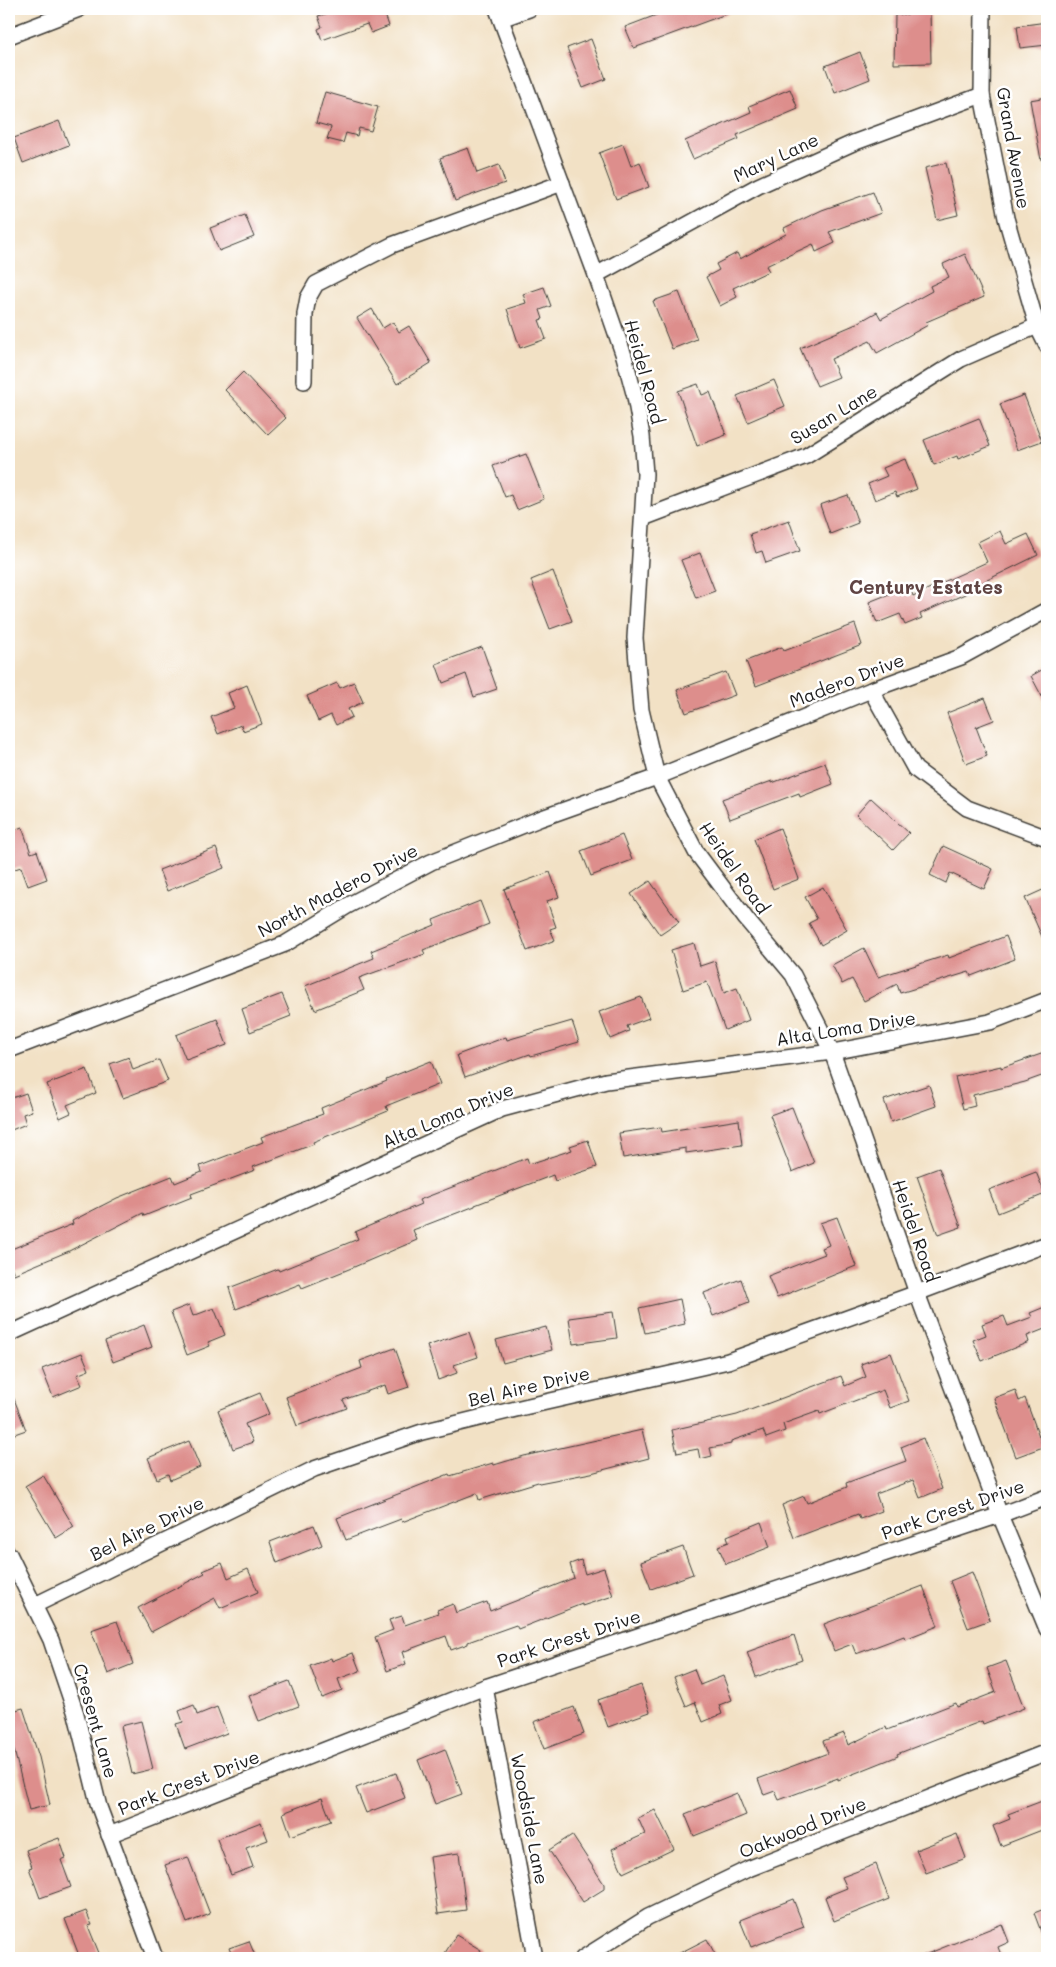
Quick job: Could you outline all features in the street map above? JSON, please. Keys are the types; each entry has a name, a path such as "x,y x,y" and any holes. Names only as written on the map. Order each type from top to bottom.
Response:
{"street":[{"path":"9,36 78,9"},
{"path":"499,14 529,9"},
{"name":"Grand Avenue","path":"983,9 982,95 1006,218 1036,326 1047,346"},
{"name":"Heidel Road","path":"499,14 596,275 624,356 637,410 644,467 643,518 637,581 635,638 641,710 657,777 696,852 746,919 793,976 832,1052 917,1293 1000,1515 1047,1630"},
{"name":"Mary Lane","path":"596,275 758,186 853,143 982,95"},
{"path":"304,381 305,314 308,298 316,284 392,245 562,183"},
{"name":"Susan Lane","path":"643,518 806,456 961,360 1036,326"},
{"name":"Madero Drive","path":"657,777 871,690 961,657 1047,610"},
{"path":"871,690 915,768 967,808 1047,838"},
{"name":"North Madero Drive","path":"9,1050 285,944 347,906 431,862 539,819 657,777"},
{"name":"Alta Loma Drive","path":"9,1334 502,1109 606,1081 832,1052 990,1022 1047,1000"},
{"name":"Bel Aire Drive","path":"35,1605 314,1469 422,1432 728,1361 1047,1244"},
{"name":"Park Crest Drive","path":"109,1834 485,1687 1000,1515 1047,1497"},
{"name":"Cresent Lane","path":"9,1554 51,1640 76,1714 97,1799 155,1958"},
{"name":"Woodside Lane","path":"485,1687 535,1958"},
{"name":"Oakwood Drive","path":"583,1958 648,1917 748,1869 1047,1752"}],"building":[{"path":"328,9 383,9 389,26 371,33 367,24 322,40 318,29 322,27 318,16 329,13"},
{"path":"672,9 737,10 634,48 625,27"},
{"path":"911,9 930,9 931,63 894,64 895,15 911,14"},
{"path":"1047,22 1047,45 1020,48 1017,26"},
{"path":"591,39 606,79 583,88 567,48"},
{"path":"860,52 870,79 835,93 825,66"},
{"path":"790,89 798,109 737,135 739,139 693,159 685,141 751,112 749,106"},
{"path":"325,92 378,107 371,131 359,128 357,136 346,133 343,143 327,139 331,127 316,123"},
{"path":"1047,97 1047,159 1041,160 1030,100"},
{"path":"59,121 69,145 23,163 14,138"},
{"path":"623,144 631,166 640,162 649,187 616,199 599,153"},
{"path":"468,148 477,173 499,165 505,183 455,201 440,158"},
{"path":"946,163 958,215 937,220 925,168"},
{"path":"873,192 881,213 829,232 835,243 816,252 813,244 766,266 769,271 733,288 737,297 720,306 706,277 719,270 716,264 737,253 740,259 786,234 784,228 822,210"},
{"path":"245,215 254,237 219,251 210,228"},
{"path":"965,254 984,297 926,322 928,325 877,353 870,341 831,359 839,377 817,386 800,348 854,325 877,312 881,319 932,291 930,286 949,277 943,264"},
{"path":"544,287 551,306 540,310 543,319 539,320 546,339 520,348 507,309 526,303 523,294"},
{"path":"679,292 697,339 672,349 653,301"},
{"path":"372,309 383,328 393,322 399,332 409,326 431,363 397,384 357,318"},
{"path":"243,372 286,418 268,435 225,390"},
{"path":"774,380 785,406 748,422 737,396"},
{"path":"698,384 702,395 710,392 726,435 697,446 678,391"},
{"path":"1024,395 1042,441 1017,450 1000,404"},
{"path":"979,418 990,446 958,459 957,456 934,465 924,440"},
{"path":"526,454 544,499 517,510 511,495 505,497 493,466"},
{"path":"905,459 917,489 897,497 895,492 875,500 868,484 887,476 883,468"},
{"path":"848,495 858,523 830,534 820,505"},
{"path":"789,520 800,551 766,563 762,551 756,553 750,534"},
{"path":"1000,531 1006,544 1028,534 1038,555 981,583 983,586 920,614 922,618 905,625 900,614 877,623 869,602 909,586 913,596 987,562 978,542"},
{"path":"700,553 715,591 696,598 681,560"},
{"path":"553,571 572,621 550,629 531,580"},
{"path":"855,624 862,645 756,686 746,661 782,647 784,651"},
{"path":"482,647 497,689 474,697 466,674 443,683 436,664"},
{"path":"1047,667 1047,706 1031,676"},
{"path":"726,672 735,695 686,713 677,690"},
{"path":"354,682 363,702 348,709 352,717 336,725 331,715 318,721 307,696 337,683 340,688"},
{"path":"247,685 262,724 243,731 241,725 218,734 211,717 234,708 228,693"},
{"path":"985,698 994,720 976,727 987,756 966,764 947,713"},
{"path":"825,763 833,784 800,797 799,793 730,819 722,799"},
{"path":"871,798 909,833 893,850 856,815"},
{"path":"22,827 31,853 37,851 47,879 28,886 21,867 9,871 9,832"},
{"path":"780,828 799,879 773,889 754,839"},
{"path":"622,835 632,860 591,876 581,851"},
{"path":"943,846 993,869 984,889 950,873 946,883 930,875"},
{"path":"216,848 224,868 167,891 159,870"},
{"path":"550,872 559,897 547,901 556,927 550,929 555,940 527,951 504,889"},
{"path":"650,881 679,922 660,935 631,894"},
{"path":"823,887 847,930 821,945 809,923 817,919 805,897"},
{"path":"1047,888 1047,948 1025,898"},
{"path":"480,901 489,924 423,950 425,954 359,978 364,990 315,1010 305,986 374,958 371,951 435,925 433,920"},
{"path":"1006,936 1015,959 971,976 969,972 900,993 897,984 864,1001 852,979 842,984 832,965 864,948 878,977 948,955 949,958"},
{"path":"694,943 700,966 715,961 724,993 737,988 749,1020 725,1030 707,982 683,990 671,950"},
{"path":"282,994 291,1016 250,1032 242,1009"},
{"path":"641,997 649,1018 627,1026 629,1031 610,1039 599,1012"},
{"path":"217,1019 227,1045 186,1060 176,1035"},
{"path":"572,1021 579,1042 531,1056 530,1054 465,1077 457,1055 506,1037 507,1040"},
{"path":"1047,1052 1047,1074 1025,1082 973,1095 975,1106 963,1109 955,1077 1001,1066 1001,1068"},
{"path":"129,1057 133,1070 159,1060 168,1081 123,1098 110,1064"},
{"path":"431,1061 440,1084 386,1106 388,1111 313,1142 314,1144 253,1167 255,1170 191,1194 192,1197 144,1216 143,1213 69,1251 14,1274 9,1261 9,1250 73,1224 72,1221 117,1198 172,1176 175,1183 202,1172 200,1166 263,1142 261,1137 323,1114 321,1108"},
{"path":"87,1069 96,1093 67,1105 71,1113 60,1118 47,1084"},
{"path":"929,1085 936,1106 891,1122 884,1100"},
{"path":"26,1093 32,1111 23,1114 26,1124 9,1131 9,1099"},
{"path":"792,1107 814,1163 792,1172 770,1115"},
{"path":"739,1120 742,1145 686,1153 686,1148 623,1158 619,1133 661,1127 662,1132"},
{"path":"588,1140 597,1167 555,1181 553,1175 475,1205 413,1230 417,1240 302,1288 300,1284 236,1309 229,1288 278,1269 279,1271 358,1239 355,1232 421,1204 419,1200 527,1158 529,1164 572,1150 570,1146"},
{"path":"939,1168 961,1227 938,1235 917,1176"},
{"path":"1036,1172 1045,1194 998,1213 989,1190"},
{"path":"837,1217 856,1266 777,1298 768,1276 825,1254 822,1248 829,1245 820,1223"},
{"path":"741,1279 749,1302 713,1316 704,1293"},
{"path":"680,1299 685,1324 645,1333 639,1308"},
{"path":"189,1305 193,1316 214,1308 225,1335 208,1342 210,1346 187,1355 171,1312"},
{"path":"1047,1306 1047,1328 1027,1336 1029,1342 982,1361 973,1340 986,1335 982,1324 1004,1316 1008,1326 1032,1317 1030,1313"},
{"path":"613,1312 617,1338 573,1344 569,1318"},
{"path":"144,1325 152,1347 113,1362 105,1341"},
{"path":"546,1327 552,1350 503,1363 496,1340"},
{"path":"469,1332 478,1357 454,1365 457,1373 438,1380 427,1346"},
{"path":"395,1348 409,1387 388,1394 385,1385 343,1400 347,1408 297,1426 286,1397 362,1368 360,1361"},
{"path":"82,1353 89,1370 77,1375 82,1385 53,1397 42,1369"},
{"path":"891,1353 909,1401 890,1408 883,1390 820,1414 819,1411 783,1424 785,1431 766,1438 763,1430 731,1441 731,1444 710,1448 712,1456 700,1459 698,1449 677,1453 672,1430 737,1415 841,1376 845,1386 866,1377 861,1364"},
{"path":"9,1386 26,1430 9,1436"},
{"path":"1015,1390 1019,1401 1025,1398 1043,1447 1016,1457 994,1398"},
{"path":"260,1393 269,1414 245,1424 253,1442 233,1449 218,1410"},
{"path":"642,1430 649,1458 591,1473 538,1482 479,1500 477,1493 402,1522 401,1519 346,1540 337,1518 449,1474 450,1476 493,1463 494,1465 524,1456"},
{"path":"923,1438 942,1489 920,1498 913,1480 876,1494 882,1511 860,1519 858,1514 794,1538 782,1505 804,1496 807,1503 847,1487 846,1483 906,1461 901,1447"},
{"path":"189,1441 200,1467 170,1480 168,1474 157,1479 148,1458"},
{"path":"43,1475 74,1527 56,1538 25,1486"},
{"path":"761,1522 770,1547 726,1564 718,1546 729,1542 727,1536"},
{"path":"314,1525 322,1545 277,1563 270,1542"},
{"path":"683,1547 693,1574 651,1589 641,1562"},
{"path":"581,1560 585,1574 604,1568 613,1596 582,1606 582,1604 518,1629 516,1625 451,1650 446,1636 402,1652 406,1664 387,1671 375,1637 393,1630 389,1620 402,1616 405,1625 438,1613 437,1610 453,1604 456,1613 487,1602 490,1611 574,1578 570,1564"},
{"path":"222,1563 228,1578 248,1569 258,1592 220,1608 215,1598 151,1632 138,1608 205,1573 203,1571"},
{"path":"972,1572 990,1620 968,1628 950,1581"},
{"path":"923,1586 938,1626 905,1639 904,1636 856,1654 852,1644 834,1651 824,1624"},
{"path":"117,1621 133,1664 108,1674 91,1630"},
{"path":"794,1635 802,1660 756,1677 747,1652"},
{"path":"353,1653 360,1671 338,1679 342,1690 322,1698 310,1666 331,1658 332,1661"},
{"path":"1006,1661 1024,1708 983,1724 982,1721 897,1754 898,1756 838,1780 838,1778 779,1800 775,1791 764,1795 758,1779 828,1753 823,1741 844,1733 848,1745 886,1727 887,1730 956,1703 957,1707 996,1692 987,1668"},
{"path":"694,1669 700,1685 723,1676 732,1700 719,1705 722,1714 703,1722 695,1702 686,1706 674,1677"},
{"path":"289,1681 299,1706 259,1721 249,1696"},
{"path":"641,1685 650,1712 608,1727 598,1700"},
{"path":"194,1705 197,1715 217,1707 227,1733 185,1749 176,1724 183,1722 179,1711"},
{"path":"574,1707 584,1734 544,1749 534,1722"},
{"path":"23,1708 39,1757 50,1805 29,1810 12,1742 9,1743 9,1712"},
{"path":"141,1721 153,1769 132,1774 121,1726"},
{"path":"445,1749 462,1794 435,1804 418,1760"},
{"path":"396,1773 405,1798 366,1813 356,1788"},
{"path":"737,1793 746,1815 694,1836 685,1814"},
{"path":"322,1798 331,1821 291,1836 283,1813"},
{"path":"1042,1801 1047,1816 1047,1828 1001,1846 993,1826 1010,1819 1008,1814"},
{"path":"655,1810 674,1849 623,1873 612,1849 645,1834 638,1818"},
{"path":"261,1822 268,1840 246,1848 253,1867 231,1875 217,1839"},
{"path":"957,1834 966,1858 926,1873 916,1850"},
{"path":"572,1835 604,1884 604,1889 583,1902 549,1850"},
{"path":"59,1838 66,1858 61,1860 71,1887 40,1898 29,1868 32,1867 26,1850"},
{"path":"459,1853 466,1910 438,1914 430,1857"},
{"path":"188,1857 210,1914 187,1923 165,1865"},
{"path":"876,1864 889,1899 834,1921 825,1897 847,1888 842,1877"},
{"path":"793,1899 804,1927 751,1947 740,1920"},
{"path":"1047,1908 1047,1945 1046,1945 1034,1913"},
{"path":"86,1911 92,1925 88,1926 99,1953 80,1958 65,1919"},
{"path":"1002,1924 1009,1942 998,1947 1001,1955 991,1958 917,1958"},
{"path":"456,1935 481,1950 476,1958 442,1958"},
{"path":"707,1939 717,1958 670,1958"},
{"path":"249,1941 256,1958 233,1958 229,1948"}],"district":[{"name":"Century Estates","path":"926,587"}]}
